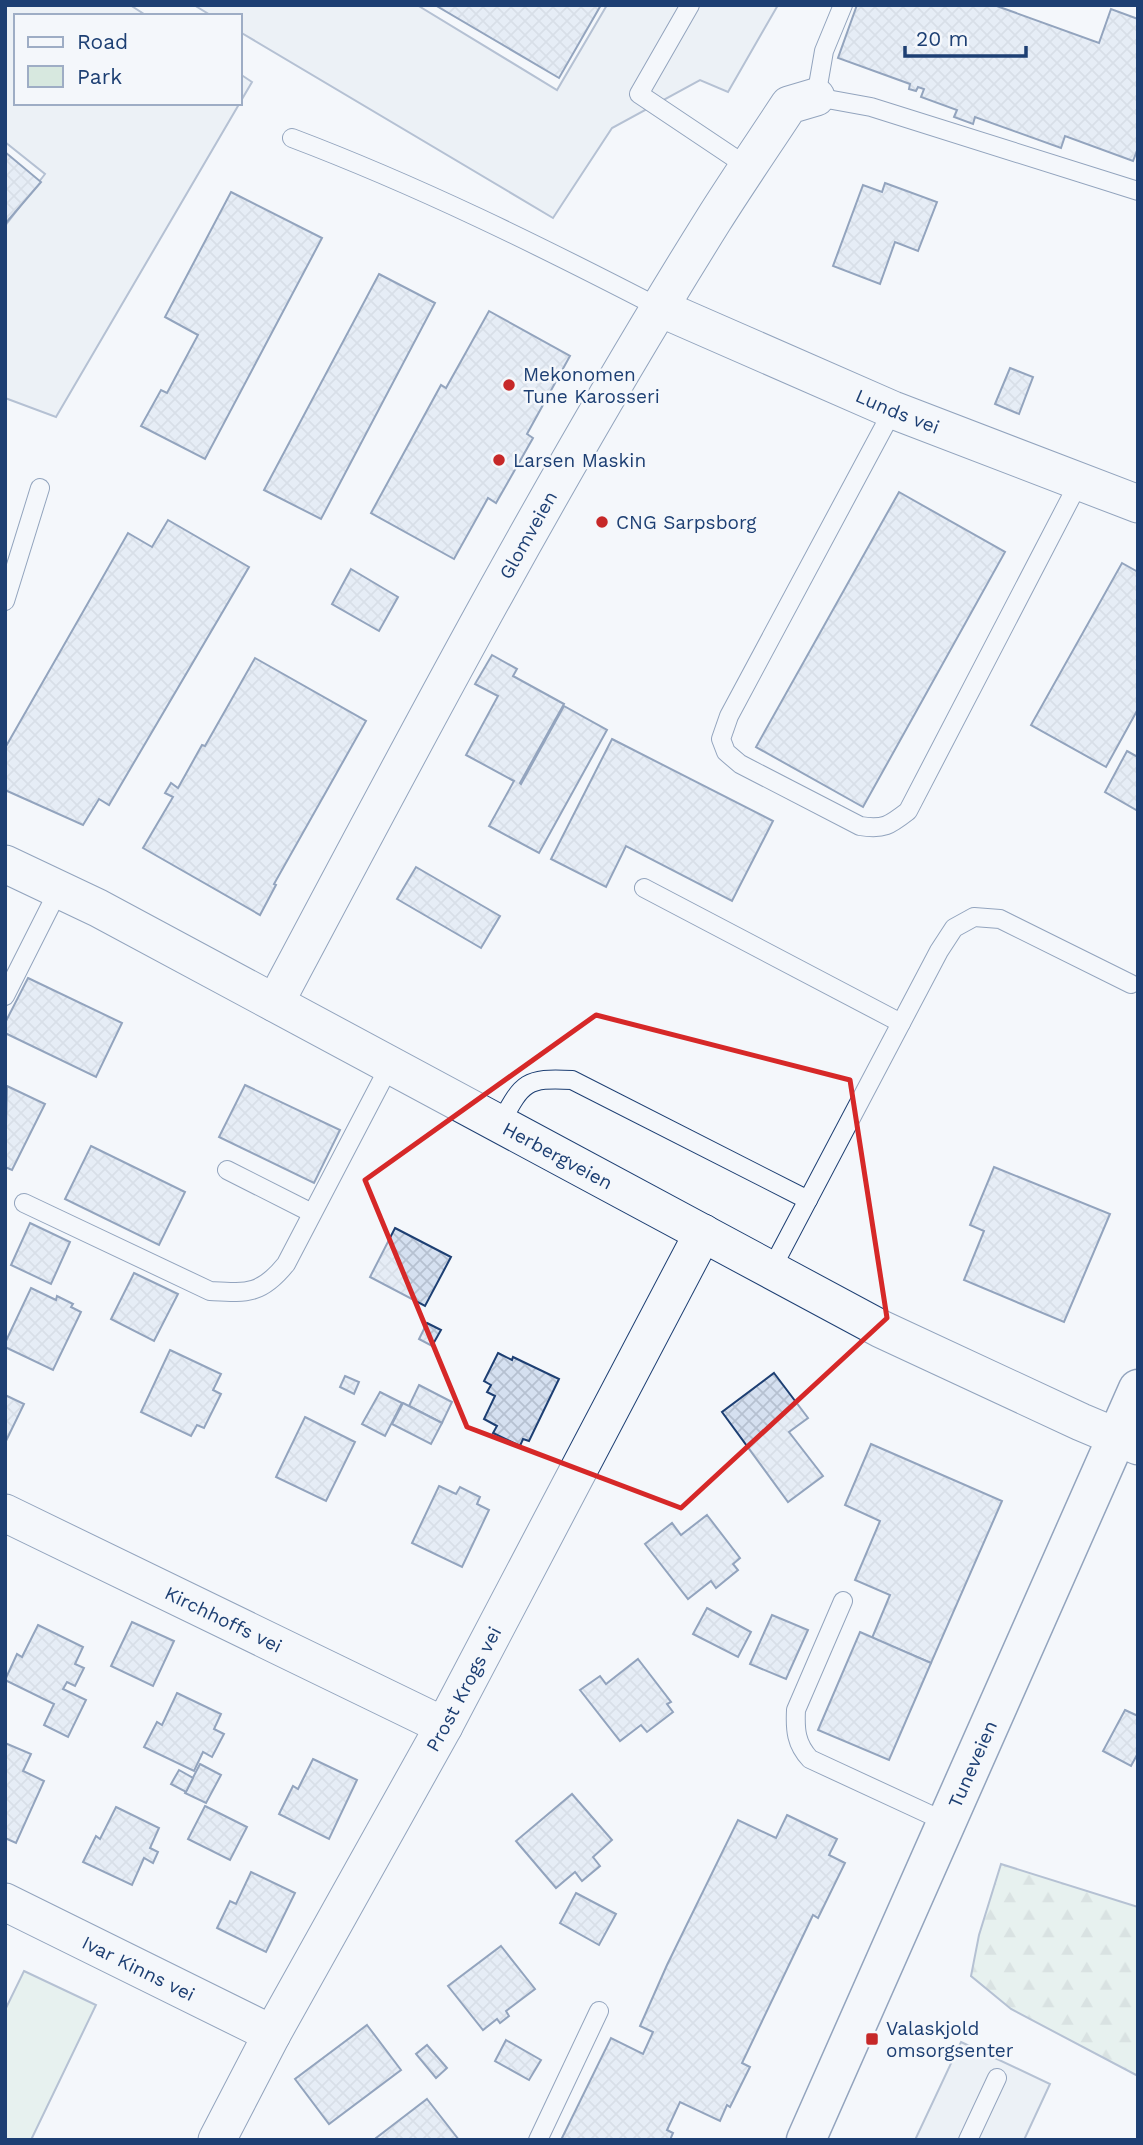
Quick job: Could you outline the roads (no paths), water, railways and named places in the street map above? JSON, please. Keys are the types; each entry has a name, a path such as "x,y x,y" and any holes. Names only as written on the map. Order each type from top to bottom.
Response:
{"main road":[{"name":"Tuneveien","path":"806,2140 946,1822 1127,1441 1138,1389"}],"street":[{"name":"Glomveien","path":"275,1003 537,520 660,308 789,105 816,97"},
{"name":"Lunds vei","path":"660,308 893,410 1138,504"},
{"name":"Herbergveien","path":"5,864 275,1003 881,1329 1127,1441"},
{"name":"Prost Krogs vei","path":"217,2140 272,2034 444,1727 703,1233"},
{"name":"Kirchhoffs vei","path":"5,1513 444,1727"},
{"name":"Ivar Kinns vei","path":"5,1902 272,2034"}],"lane":[{"path":"690,5 639,94 748,167"},
{"path":"843,5 824,51 816,97 871,107 1138,191"},
{"path":"292,138 360,164 523,238 660,308"},
{"path":"893,410 729,716 721,739 726,752 740,764 860,826 878,829 890,825 908,811 1079,482"},
{"path":"5,601 40,488"},
{"path":"644,888 901,1023"},
{"path":"6,992 59,890"},
{"path":"771,1270 939,951 954,928 974,917 1000,919 1131,984"},
{"path":"24,1203 210,1291 256,1290 274,1279 286,1264 390,1065"},
{"path":"500,1124 516,1094 529,1083 545,1079 572,1080 808,1200"},
{"path":"227,1170 312,1213"},
{"path":"843,1601 796,1710 795,1729 800,1748 810,1759 946,1822"},
{"path":"538,2140 599,2011"},
{"path":"968,2140 997,2078"}],"place":[{"name":"Mekonomen Tune Karosseri","path":"509,385"},
{"name":"Larsen Maskin","path":"499,460"},
{"name":"CNG Sarpsborg","path":"602,522"},
{"name":"Valaskjold omsorgsenter","path":"872,2039"}]}
